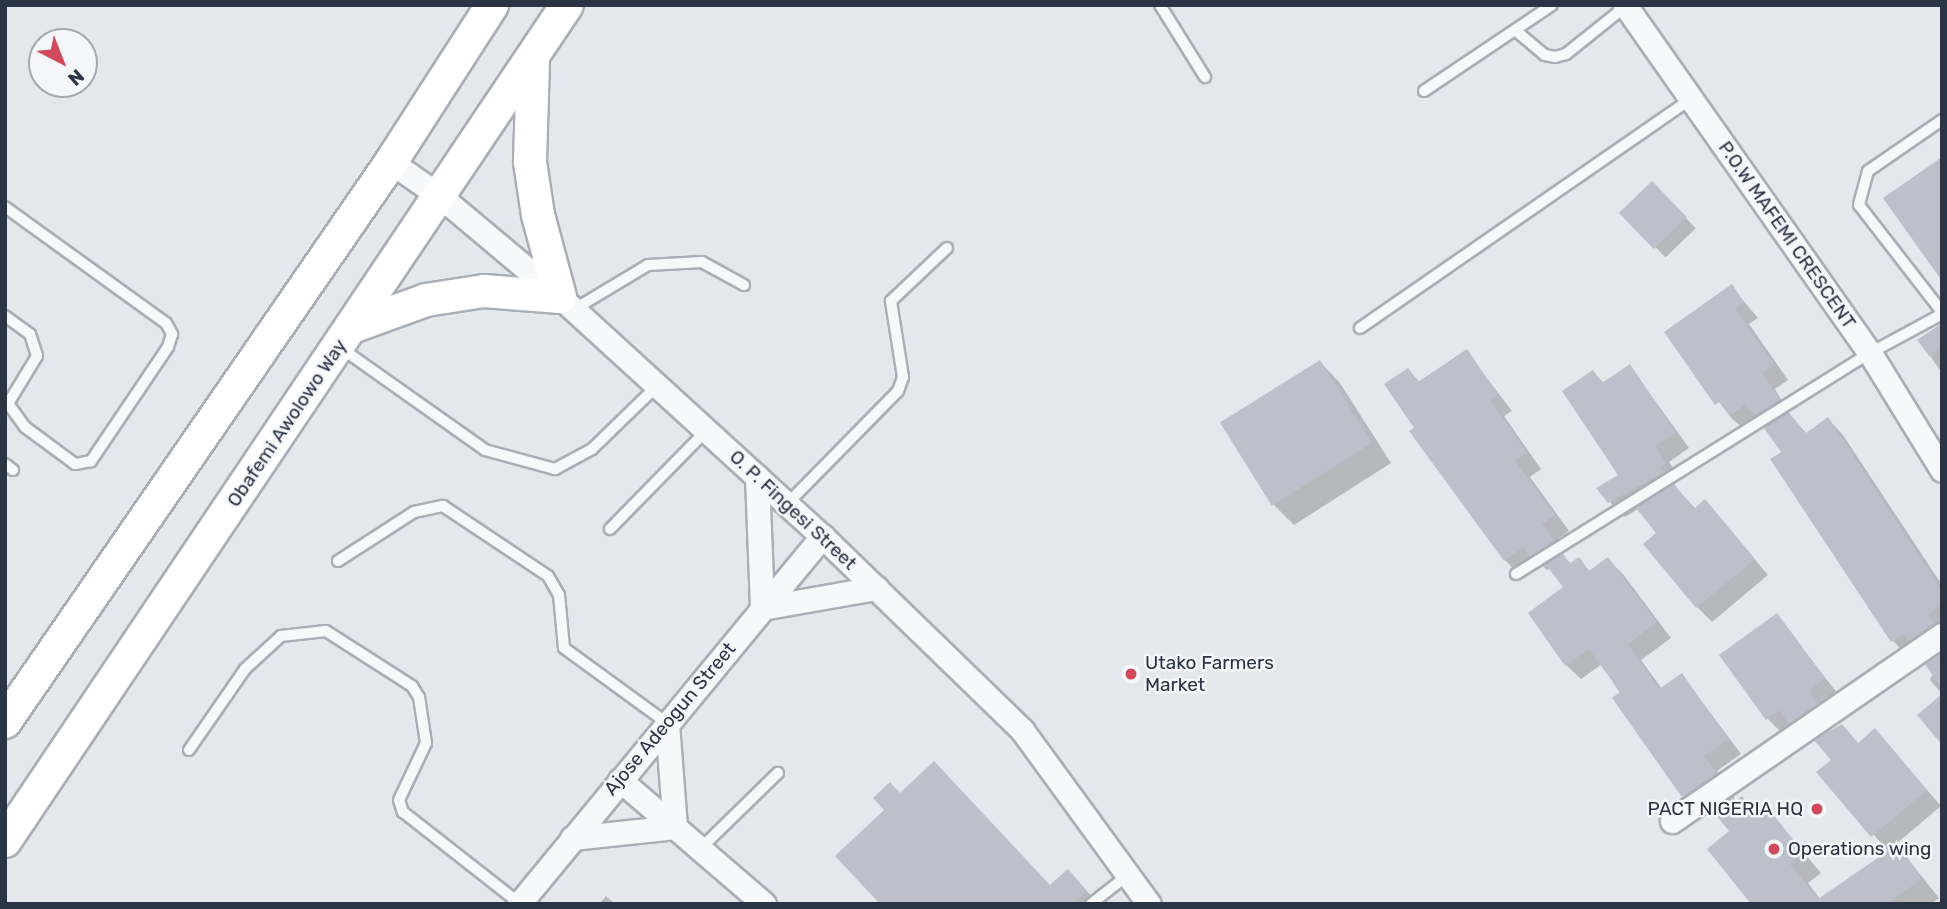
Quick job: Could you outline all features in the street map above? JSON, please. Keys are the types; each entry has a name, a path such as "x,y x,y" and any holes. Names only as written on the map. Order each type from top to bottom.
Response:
{"main road":[{"path":"5,722 391,162 492,5"},
{"name":"Obafemi Awolowo Way","path":"5,841 441,197 567,5"},
{"path":"345,337 426,300 484,290 567,304 538,215 530,162 533,58"}],"street":[{"name":"P.O.W MAFEMI CRESCENT","path":"1626,6 1870,353 1942,470"},
{"name":"O. P. Fingesi Street","path":"391,162 441,197 567,304 822,536 1022,730 1149,904"},
{"path":"757,477 762,608 876,588"},
{"name":"Ajose Adeogun Street","path":"519,903 822,536"},
{"path":"1672,821 1942,635"},
{"path":"667,723 675,827"},
{"path":"620,780 758,902"},
{"path":"572,838 675,827"}],"lane":[{"path":"1160,5 1205,76"},
{"path":"1424,91 1552,5"},
{"path":"1515,30 1545,55 1555,57 1566,54 1626,6"},
{"path":"1360,328 1691,99"},
{"path":"1516,574 1870,353 1942,313 1859,205 1868,171 1942,120"},
{"path":"5,207 166,323 172,334 168,347 91,461 75,464 25,427 7,401 37,356 30,334 5,316"},
{"path":"787,504 898,391 903,377 891,301 897,291 947,248"},
{"path":"567,304 648,265 702,262 744,285"},
{"path":"345,337 485,450 555,469 592,449 657,386"},
{"path":"610,529 706,430"},
{"path":"338,561 414,512 443,506 548,576 559,595 564,648 667,723"},
{"path":"189,750 245,669 281,636 326,631 412,686 419,697 426,743 399,800 402,812 519,903"},
{"path":"700,849 778,773"},
{"path":"1091,904 1128,875"}],"building":[{"path":"1942,157 1942,281 1883,198"},
{"path":"1652,181 1687,217 1654,249 1619,213"},
{"path":"1732,284 1744,302 1735,309 1774,364 1762,373 1780,400 1755,415 1744,405 1730,416 1719,402 1715,405 1664,332"},
{"path":"1942,323 1942,347 1930,357 1917,340"},
{"path":"1467,349 1498,395 1490,400 1527,452 1515,461 1555,515 1542,524 1554,541 1530,556 1523,547 1504,561 1409,431 1414,428 1384,384 1408,368 1418,382"},
{"path":"1320,360 1372,443 1272,506 1220,423"},
{"path":"1630,364 1676,433 1655,446 1666,463 1660,467 1664,472 1608,503 1596,488 1618,475 1562,391 1593,370 1602,383"},
{"path":"1789,413 1806,433 1828,417 1942,591 1942,604 1928,614 1934,623 1909,641 1904,634 1891,642 1770,459 1781,452 1764,428"},
{"path":"1674,484 1694,509 1705,499 1755,559 1696,608 1643,544 1656,533 1636,508"},
{"path":"1563,554 1570,563 1579,557 1589,571 1608,557 1657,622 1628,644 1659,689 1682,673 1728,739 1704,756 1717,773 1682,797 1612,698 1620,692 1589,649 1565,666 1528,613 1563,587 1546,565"},
{"path":"1777,613 1825,678 1809,691 1818,704 1789,724 1779,710 1766,720 1719,655"},
{"path":"1942,652 1942,689 1925,664"},
{"path":"1942,694 1942,745 1917,715"},
{"path":"1842,724 1858,743 1875,728 1927,790 1871,837 1816,772 1831,760 1814,740"},
{"path":"934,761 1050,885 1068,869 1087,891 1072,904 880,904 835,856 884,810 873,798 890,782 900,793"},
{"path":"1733,796 1736,801 1742,796 1756,814 1766,806 1804,853 1790,864 1818,899 1898,844 1922,879 1886,904 1751,904 1707,849 1729,831 1712,810"}],"place":[{"name":"Utako Farmers Market","path":"1131,674"},
{"name":"PACT NIGERIA HQ","path":"1817,809"},
{"name":"Operations wing","path":"1774,849"}]}
